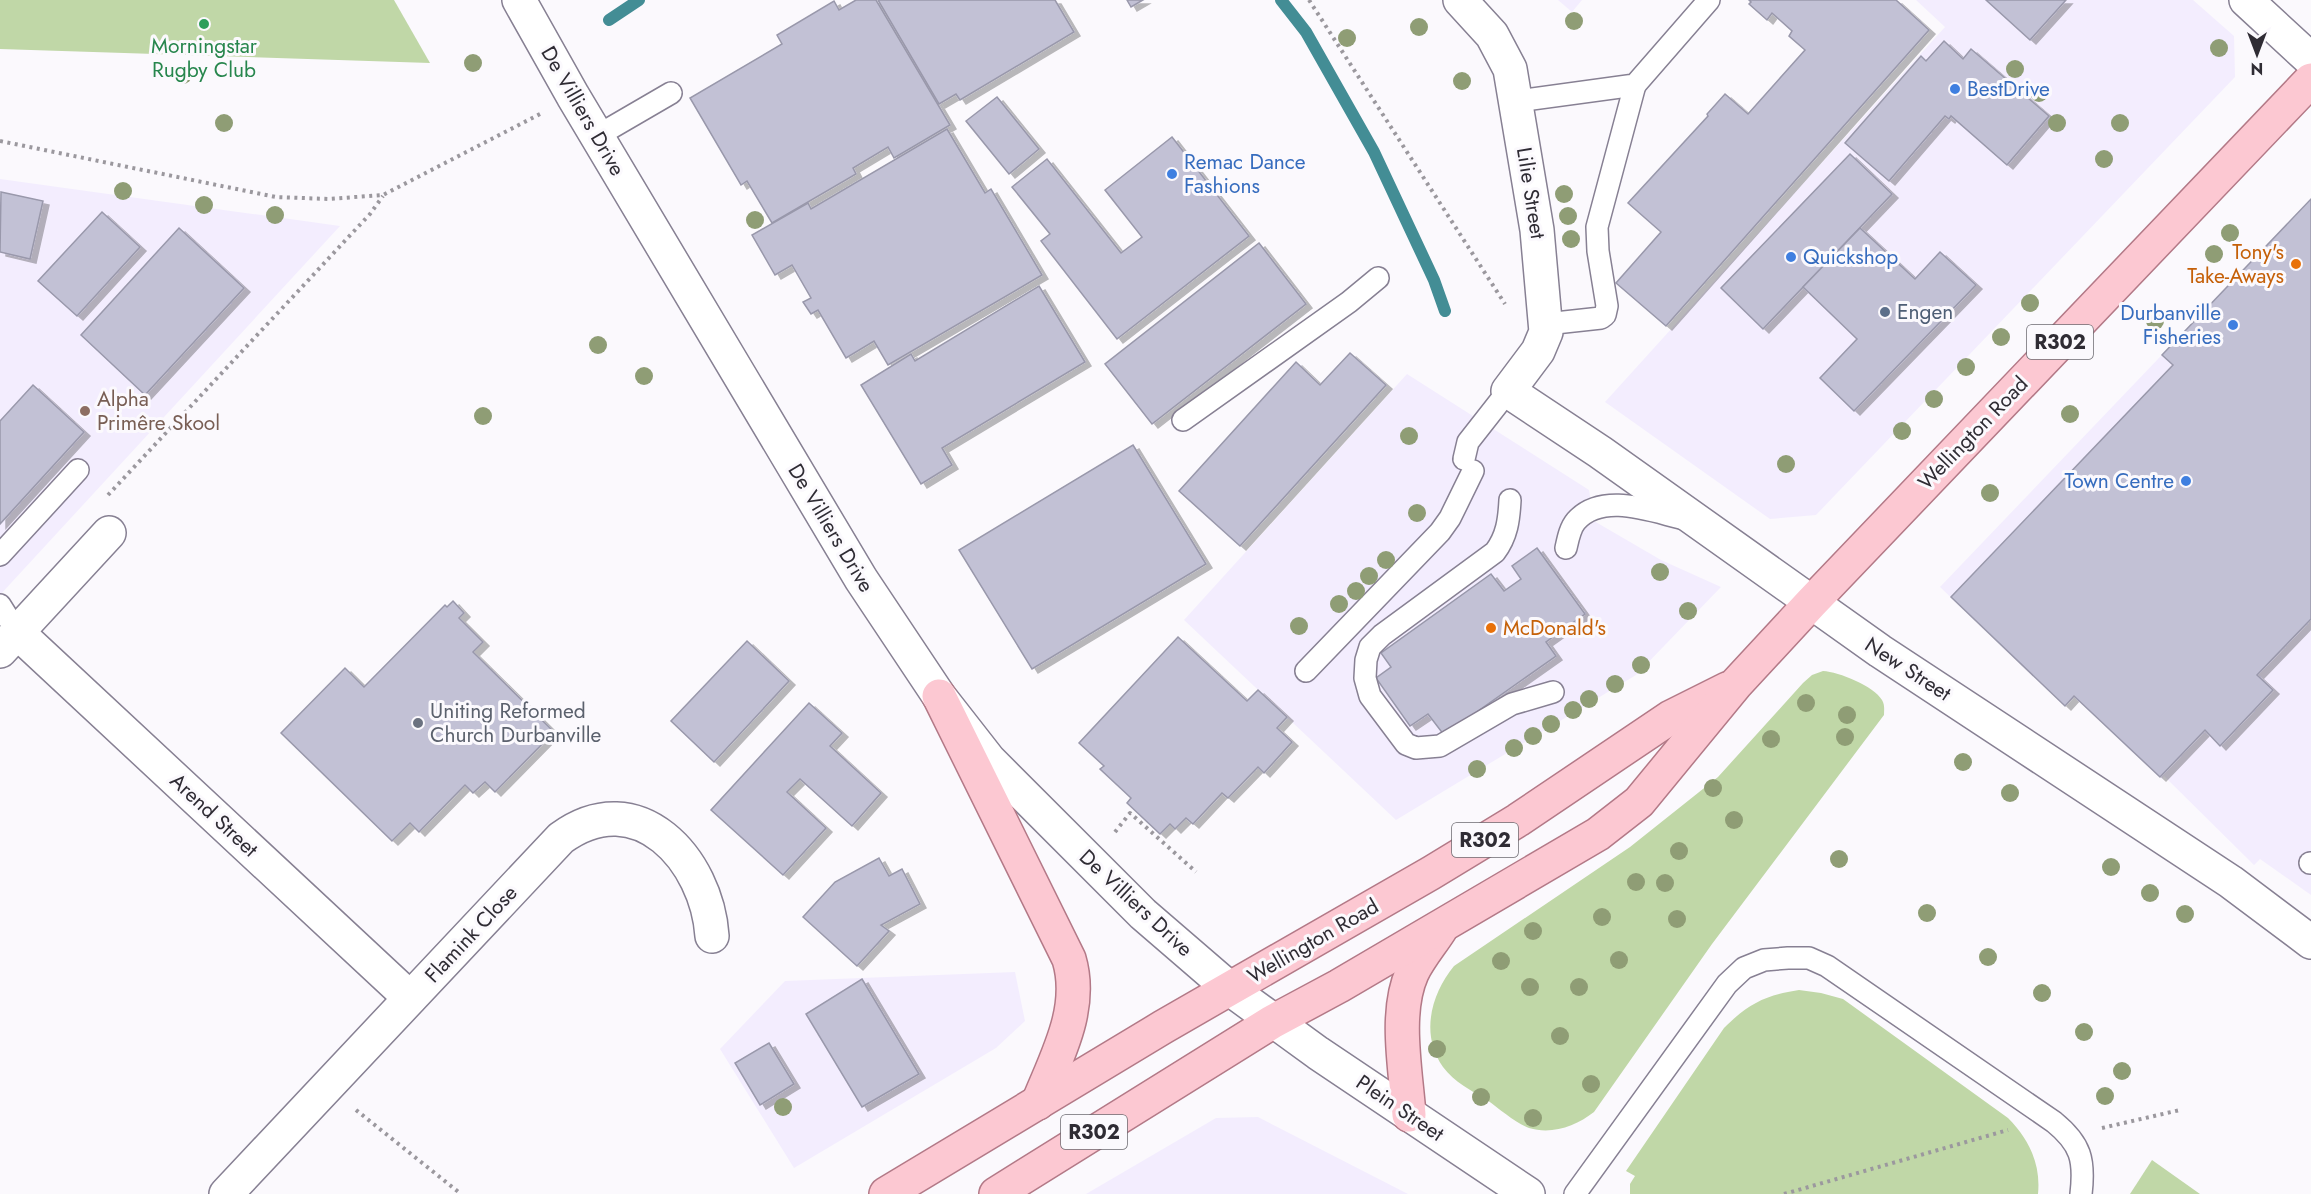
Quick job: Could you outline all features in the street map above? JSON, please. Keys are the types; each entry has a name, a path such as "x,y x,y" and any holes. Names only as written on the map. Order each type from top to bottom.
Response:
{"main road":[{"name":"Wellington Road","path":"996,1194 1272,1022 1528,877 1598,834 1639,802 1736,684 1811,603 2311,80"},
{"name":"Wellington Road","path":"886,1194 1162,1027 1431,873 1518,820 1671,717 1736,684"},
{"path":"939,696 1069,959 1074,976 1073,1004 1066,1034 1038,1103"},
{"path":"1409,1115 1402,1017 1404,998 1413,972 1444,923"}],"street":[{"name":"De Villiers Drive","path":"519,0 573,96 861,579 939,696 989,760 1143,914 1272,1022"},
{"name":"Lilie Street","path":"1460,0 1492,35 1510,69 1538,230 1546,324 1545,339 1508,391"},
{"path":"2246,0 2311,60"},
{"name":"New Street","path":"1508,391 1600,452 1811,603 2231,882 2311,942"},
{"path":"8,641 109,533"},
{"name":"Arend Street","path":"8,641 410,998"},
{"name":"Flamink Close","path":"226,1194 561,838 574,828 604,818 621,818 653,829 675,850 695,875 707,902 712,936"},
{"name":"Plein Street","path":"1272,1022 1528,1194"}],"lane":[{"path":"1546,324 1601,318 1605,315 1606,306 1597,227 1635,85 1708,0"},
{"path":"1517,101 1635,85"},
{"path":"597,136 671,93"},
{"path":"1183,420 1378,278"},
{"path":"1306,671 1440,532 1450,518 1469,465 1468,442 1508,391"},
{"path":"0,555 78,470"},
{"path":"1510,500 1508,525 1503,542 1495,552 1382,635 1371,646 1366,660 1365,678 1371,696 1406,744 1416,748 1440,746 1512,704 1553,692"},
{"path":"1566,548 1576,522 1595,507 1622,506 1695,521"},
{"path":"0,605 8,641"},
{"path":"1575,1194 1727,984 1744,968 1764,960 1809,958 1827,966 2070,1135 2078,1150 2083,1174 2081,1194"}],"path":[{"path":"1309,0 1504,304 1546,324"},
{"path":"0,141 276,197 328,199 383,195 573,96"},
{"path":"109,533 99,504 370,214 383,195"},
{"path":"1109,839 1131,813 1196,872"},
{"path":"327,1087 461,1194"},
{"path":"2070,1135 2180,1110"},
{"path":"1784,1194 2003,1132 2046,1117"}],"shaded area":[{"path":"1558,0 1582,0 1572,12"},
{"path":"1916,0 2193,0 2234,36 2235,77 1816,515 1770,519 1605,402 1945,27"},
{"name":"Alpha Primêre Skool","path":"0,179 340,226 0,595"},
{"name":"Town Centre","path":"2311,199 2311,895 2260,859 2254,865 2164,776 2162,779 2075,696 2065,706 1940,587"},
{"path":"1407,374 1589,490 1594,521 1661,560 1721,587 1636,675 1396,820 1184,620"},
{"path":"1015,972 1025,1021 996,1048 794,1168 720,1049 785,981"},
{"path":"1258,1117 1408,1194 1086,1194 1216,1118"}],"green space":[{"name":"Morningstar Rugby Club","path":"0,0 394,0 430,63 0,49"},
{"path":"1823,671 1847,677 1872,690 1883,702 1884,715 1712,944 1594,1112 1572,1125 1555,1130 1529,1128 1452,1077 1436,1055 1430,1028 1434,1002 1439,989 1454,966 1630,847 1718,777 1803,683 1812,675"},
{"path":"1799,990 1843,999 2008,1118 2028,1143 2032,1153 2038,1172 2038,1194 1630,1194 1630,1184 1635,1176 1626,1171 1724,1028 1758,1002"},
{"path":"2152,1160 2200,1194 2130,1194"}],"building":[{"path":"856,0 876,0 950,125 894,158 888,147 853,168 856,174 772,223 747,181 741,185 690,98 782,44 777,35 834,1 839,10"},
{"path":"878,0 1055,0 1074,32 960,100 956,94 939,104"},
{"path":"1127,0 1143,0 1131,7"},
{"path":"1749,0 1896,0 1929,30 1666,326 1616,283 1661,232 1628,203 1708,116 1707,114 1725,94 1748,114 1805,50 1789,36 1792,31 1772,13 1767,20 1749,4 1751,2"},
{"path":"1986,0 2066,0 2030,40"},
{"name":"BestDrive","path":"1944,41 1963,59 1971,49 2049,116 2007,165 1951,116 1949,119 1945,116 1889,181 1845,143 1921,56 1926,61"},
{"path":"997,97 1039,149 1009,174 966,121"},
{"path":"947,129 985,193 991,189 1042,275 888,365 874,341 846,358 818,310 811,314 803,302 811,298 792,265 775,275 752,235 808,203 811,209"},
{"path":"1172,137 1249,236 1117,339 1041,241 1050,234 1012,187 1047,159 1121,253 1142,237 1105,190"},
{"name":"Quickshop","path":"1850,154 1892,194 1763,329 1721,288"},
{"path":"1,192 43,201 30,259 0,252"},
{"name":"Town Centre","path":"2311,199 2311,619 2257,675 2273,690 2220,746 2205,730 2160,777 2074,696 2065,706 1951,597 2173,365 2162,355"},
{"path":"102,212 140,247 77,316 38,281"},
{"path":"179,228 244,288 145,395 81,335"},
{"path":"1860,228 1915,279 1940,252 1976,285 1854,411 1820,378 1857,339 1803,287"},
{"path":"1259,243 1306,304 1152,424 1105,364"},
{"path":"1039,286 1085,362 942,448 952,465 921,484 861,385 911,354 915,361"},
{"path":"1350,353 1386,385 1240,546 1179,491 1296,362 1320,385"},
{"path":"33,385 84,432 0,524 0,421"},
{"path":"1133,445 1206,564 1032,669 959,550"},
{"name":"McDonald's","path":"1537,548 1585,614 1546,642 1556,656 1444,735 1428,714 1410,726 1376,678 1391,667 1381,653 1491,574 1504,591 1521,579 1512,566"},
{"name":"Uniting Reformed Church Durbanville","path":"453,601 464,613 459,618 483,642 473,652 554,732 495,792 485,782 473,793 465,785 419,832 410,823 392,841 281,733 345,668 364,687 445,605 447,607"},
{"path":"1178,637 1247,701 1258,690 1287,717 1277,728 1292,742 1264,773 1258,767 1228,798 1222,793 1193,824 1186,818 1175,829 1170,824 1160,834 1127,803 1131,798 1100,769 1104,766 1079,743"},
{"path":"747,641 789,681 714,762 671,721"},
{"path":"809,703 842,733 830,746 881,793 852,826 800,779 787,792 826,828 783,875 711,810"},
{"path":"879,858 889,876 902,869 920,904 881,925 889,931 857,966 803,917 835,882"},
{"path":"862,979 919,1074 862,1107 806,1014"},
{"path":"769,1043 794,1084 760,1105 735,1063"}],"waterway":[{"path":"609,20 639,0"},
{"path":"1281,0 1306,32 1374,152 1434,280 1445,311"}],"place":[{"name":"Morningstar Rugby Club","path":"204,24"},
{"name":"BestDrive","path":"1955,89"},
{"name":"Remac Dance Fashions","path":"1172,174"},
{"name":"Quickshop","path":"1791,257"},
{"name":"Tony's Take-Aways","path":"2296,264"},
{"name":"Engen","path":"1885,312"},
{"name":"Durbanville Fisheries","path":"2233,325"},
{"name":"Alpha Primêre Skool","path":"85,411"},
{"name":"Town Centre","path":"2186,481"},
{"name":"McDonald's","path":"1491,628"},
{"name":"Uniting Reformed Church Durbanville","path":"418,723"}]}
